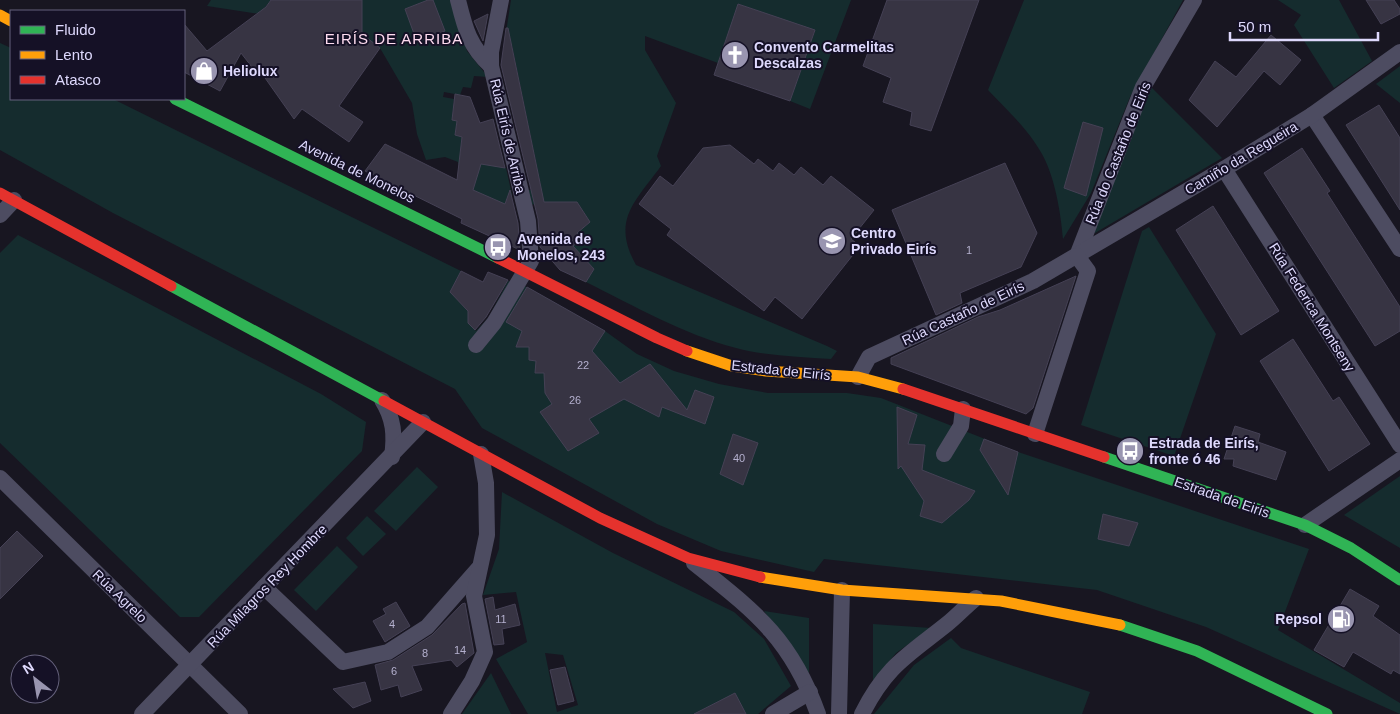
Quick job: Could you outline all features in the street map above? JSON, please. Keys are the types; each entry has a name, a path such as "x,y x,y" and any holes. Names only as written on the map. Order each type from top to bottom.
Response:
{"street":[{"path":"458,0 467,34 477,54 491,66"},
{"name":"Rúa Eirís de Arriba","path":"501,0 491,52 491,66 528,221 531,261 526,271"},
{"name":"Rúa do Castaño de Eirís","path":"1077,256 1143,88 1194,0"},
{"name":"Camiño da Regueira","path":"1077,256 1312,115 1400,52"},
{"name":"Avenida de Monelos","path":"177,100 526,271"},
{"path":"1312,115 1400,249"},
{"name":"Rúa Federica Montseny","path":"1224,169 1400,446"},
{"path":"0,215 7,196 600,518 688,558 767,579 842,590 1001,600 1108,621 1197,651 1327,714"},
{"path":"1035,434 1088,271 1077,256"},
{"name":"Rúa Castaño de Eirís","path":"858,377 869,356 1033,282 1077,256"},
{"path":"476,345 494,323 526,271"},
{"name":"Estrada de Eirís","path":"526,271 633,326 699,356 732,366 766,371 858,377 911,391 1305,525 1350,548 1400,580"},
{"path":"381,398 393,425 392,457"},
{"path":"944,454 961,426 964,409"},
{"name":"Rúa Milagros Rey Hombre","path":"142,714 392,457 423,422"},
{"path":"451,714 472,681 485,652 474,596 478,569 487,535 488,506 481,454"},
{"path":"1305,525 1400,460"},
{"name":"Rúa Agrelo","path":"0,478 240,714"},
{"path":"688,558 752,609 768,626 784,646 810,692 818,714"},
{"path":"264,587 331,653 343,662 388,652 427,627 478,569"},
{"path":"839,714 842,590"},
{"path":"862,714 884,676 907,653 948,623 976,598"},
{"path":"773,714 810,692"}],"green space":[{"path":"211,0 271,0 260,14 207,6"},
{"path":"362,0 451,0 467,51 488,77 474,76 471,88 463,87 460,95 444,92 443,97 454,99 452,119 457,121 455,135 462,137 460,155 480,159 480,163 506,168 512,195 508,195 504,206 472,190 479,169 458,164 458,162 445,157 426,160 417,134 412,103 380,48 362,34"},
{"path":"511,0 851,0 810,109 790,101 815,31 738,4 718,63 645,36 645,50 676,103 657,156 661,166 635,201 626,223 629,249 636,265 837,351 831,359 759,353 716,342 659,319 586,282 594,269 573,246 581,240 577,233 590,222 577,202 548,202 530,205 526,191 541,187 512,46 504,45"},
{"path":"1024,0 1183,0 1130,97 1091,193 1063,239 1059,207 1047,163 1037,145 1024,128 988,90"},
{"path":"1278,0 1339,0 1372,61 1334,88 1294,25 1301,15"},
{"path":"0,43 10,48 10,100 115,100 461,271 450,292 468,311 468,323 476,331 489,317 508,281 523,285 605,331 637,354 674,371 719,384 768,393 847,393 881,398 1018,452 1309,549 1278,630 1400,703 1400,714 1206,627 1097,590 824,559 814,572 721,551 657,524 482,428 455,389 113,213 0,150"},
{"path":"1400,66 1400,103 1376,84"},
{"path":"1151,87 1222,158 1095,233 1093,229"},
{"path":"1149,227 1216,334 1174,456 1081,425 1142,231"},
{"path":"18,235 321,394 366,422 362,451 199,617 180,617 0,443 0,253"},
{"path":"417,467 438,487 396,531 374,511"},
{"path":"1400,476 1400,548 1344,515"},
{"path":"502,492 613,553 734,612 764,639 791,686 758,714 528,714 496,659 527,642 516,592 483,595 499,549","holes":["545,653 563,655 578,705 557,712"]},
{"path":"367,516 386,534 363,556 346,538"},
{"path":"337,546 358,567 316,611 294,590"},
{"path":"764,611 809,618 809,673"},
{"path":"873,624 931,628 896,653 873,681"},
{"path":"951,638 961,648 1090,692 1082,714 874,714 914,665"},
{"path":"491,673 511,714 462,714"}],"building":[{"path":"271,0 362,0 362,34 380,48 339,106 363,122 349,142 302,109 294,119 258,68 255,71 241,53 220,91 185,73 185,25 207,51 266,7"},
{"path":"428,0 433,0 445,31 417,42 405,9"},
{"path":"887,0 979,0 931,131 910,125 912,112 883,102 891,78 863,66"},
{"path":"1366,0 1394,0 1400,9 1400,14 1381,24"},
{"name":"Convento Carmelitas Descalzas","path":"738,4 815,30 790,101 714,75"},
{"path":"488,14 483,41 474,21"},
{"path":"506,28 508,28 544,202 577,202 590,222 577,233 581,240 573,246 594,269 586,282 560,270 540,247 538,219 501,65"},
{"path":"1271,35 1301,60 1280,85 1264,71 1217,127 1189,100 1215,61 1236,77"},
{"path":"455,94 470,97 480,123 493,119 505,168 481,164 473,190 505,204 510,190 518,223 520,250 461,223 462,219 365,171 385,144 457,180 462,137 455,135 457,121 452,120"},
{"path":"1379,105 1400,138 1400,210 1346,125"},
{"path":"1083,122 1103,128 1086,196 1064,188"},
{"path":"730,145 754,164 758,159 773,171 779,163 794,175 801,167 823,185 831,176 874,210 851,239 860,246 802,319 775,297 764,311 667,235 671,229 639,204 660,176 673,186 703,148"},
{"path":"1302,148 1330,191 1327,193 1400,307 1400,331 1375,346 1264,173"},
{"path":"1005,163 1037,233 1021,267 960,293 962,303 936,315 892,210"},
{"path":"1213,206 1279,311 1241,335 1176,230"},
{"path":"461,271 483,282 488,272 508,280 486,317 475,330 468,323 468,311 450,292"},
{"path":"1076,276 1033,408 1026,414 891,364 891,358 978,317 1000,310"},
{"path":"527,287 605,331 592,351 620,383 650,364 687,410 695,390 714,397 705,424 662,407 659,417 624,399 589,419 599,433 568,451 540,412 552,404 545,393 544,373 535,373 536,361 529,360 529,347 516,347 522,331 506,322"},
{"path":"1293,339 1333,401 1339,397 1370,444 1329,471 1260,361"},
{"path":"897,407 917,415 908,444 925,445 922,470 975,491 969,500 942,523 920,516 924,501 901,466 898,469"},
{"path":"1235,426 1260,434 1258,442 1286,452 1276,480 1233,466 1234,459 1224,459"},
{"path":"733,434 758,443 743,485 720,474"},
{"path":"984,439 1018,452 1008,495 980,450"},
{"path":"1103,514 1138,523 1129,546 1098,539"},
{"path":"17,531 43,556 0,599 0,548"},
{"path":"1350,589 1379,606 1373,616 1400,635 1400,674 1393,670 1391,674 1353,652 1344,667 1314,650"},
{"path":"493,597 495,610 515,604 520,625 502,629 504,644 494,645 485,599"},
{"path":"396,602 410,626 385,642 373,621 386,614 383,609"},
{"path":"465,603 474,653 457,667 451,660 412,666 422,690 401,697 398,685 381,690 375,665 393,660 432,635"},
{"path":"565,667 574,701 558,705 550,670"},
{"path":"365,682 371,701 353,708 333,689"},
{"path":"735,693 746,714 694,714"}],"traffic: fast":[{"path":"177,100 498,258"},
{"path":"171,286 384,401"},
{"path":"1104,457 1305,525 1351,548 1400,580"},
{"path":"1120,625 1197,651 1327,714"}],"traffic: slow":[{"path":"0,15 10,20"},
{"path":"687,351 732,366 766,371 858,377 903,389"},
{"path":"760,577 842,590 1001,601 1120,625"}],"traffic: jam":[{"path":"0,193 171,286"},
{"path":"498,258 657,338 687,351"},
{"path":"903,389 1104,457"},
{"path":"384,401 600,518 688,558 760,577"}],"place":[{"name":"Convento Carmelitas Descalzas","path":"735,55"},
{"name":"Heliolux","path":"204,71"},
{"name":"Centro Privado Eirís","path":"832,241"},
{"name":"Avenida de Monelos, 243","path":"498,247"},
{"name":"Estrada de Eirís, fronte ó 46","path":"1130,451"},
{"name":"Repsol","path":"1341,619"}],"district":[{"name":"EIRÍS DE ARRIBA","path":"394,39"}]}
